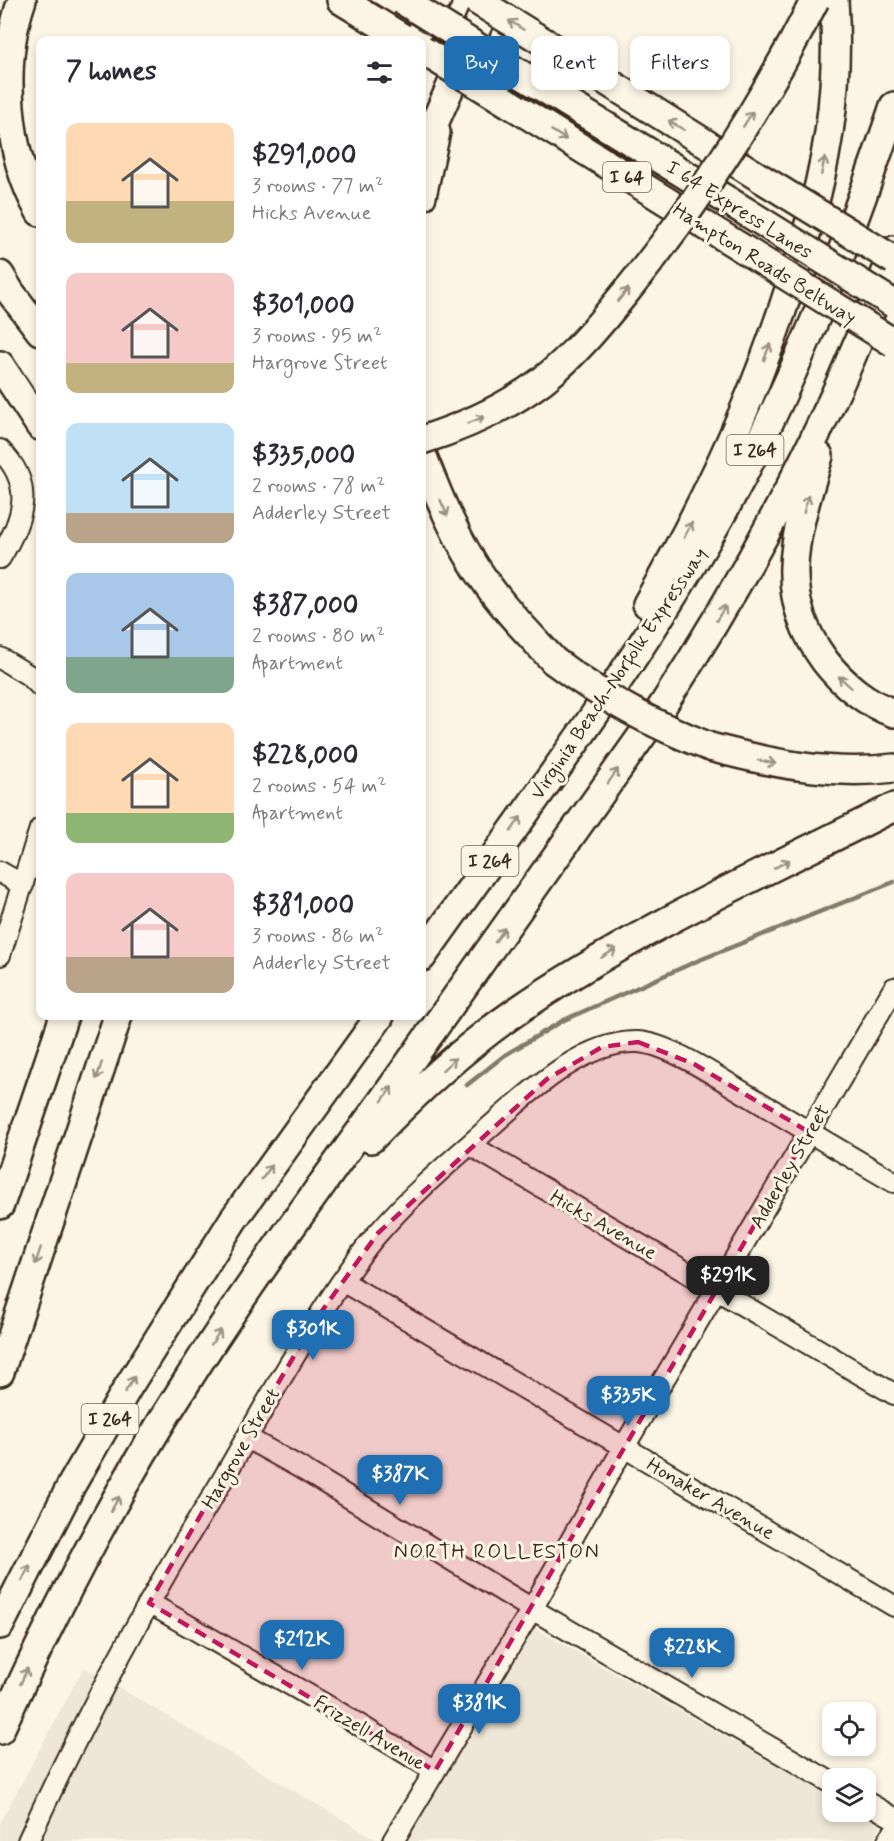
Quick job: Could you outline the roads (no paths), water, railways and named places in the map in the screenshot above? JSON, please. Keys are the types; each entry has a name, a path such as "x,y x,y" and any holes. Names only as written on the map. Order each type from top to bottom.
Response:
{"highway":[{"path":"22,0 8,30 2,82 7,131 16,162 36,205"},
{"path":"341,0 399,36"},
{"name":"I 64 Express Lanes","path":"402,0 894,304"},
{"path":"420,36 437,0"},
{"path":"476,0 846,231 891,262"},
{"path":"426,141 489,0"},
{"path":"426,439 484,417 516,399 545,378 595,329 647,266 706,183 770,82 815,0"},
{"path":"558,765 602,680 677,553 739,424 764,362 805,239 826,150 834,88 836,38 834,0"},
{"name":"Hampton Roads Beltway","path":"426,52 894,343"},
{"path":"426,179 445,96"},
{"name":"Virginia Beach-Norfolk Expressway","path":"426,951 594,716 673,597 716,524 777,408 811,331 863,199 894,106"},
{"path":"0,1730 68,1588 153,1435 228,1317 658,713 701,647 784,501 845,371 894,250"},
{"path":"0,276 36,326"},
{"path":"811,291 894,354"},
{"path":"0,365 36,420"},
{"path":"845,371 796,544 794,588 808,634 833,671 867,700 894,713"},
{"path":"426,464 445,513 485,582 506,610 554,661 585,684 626,710 710,747 763,761 811,768 843,770 894,768"},
{"path":"292,1227 405,1104 455,1059 514,1013 627,942 894,807"},
{"path":"0,1205 63,1020"},
{"path":"0,1372 117,1020"},
{"name":"I 264","path":"0,1625 72,1484 134,1377 233,1220 377,1020"}],"street":[{"path":"0,450 14,466 19,478 23,506 20,522 0,558"},
{"path":"8,663 36,683"},
{"path":"0,955 36,841"},
{"path":"0,872 22,885"},
{"name":"Adderley Street","path":"393,1841 532,1609 624,1447 894,987"},
{"name":"Hargrove Street","path":"28,1841 58,1774 100,1691 314,1322 342,1281 392,1217 515,1104 547,1079 581,1057 602,1047 638,1042 656,1046 694,1064 894,1182"},
{"name":"Hicks Avenue","path":"470,1145 894,1394"},
{"name":"Honaker Avenue","path":"342,1281 894,1606"},
{"path":"247,1438 299,1467 532,1609 822,1777"},
{"name":"Frizzell Avenue","path":"149,1603 343,1714 435,1771"},
{"path":"876,1808 894,1818"},
{"path":"888,1841 894,1832"}],"waterway":[{"path":"467,1085 505,1055 564,1020 697,961 894,882"}],"district":[{"name":"NORTH ROLLESTON","path":"497,1551"}]}
